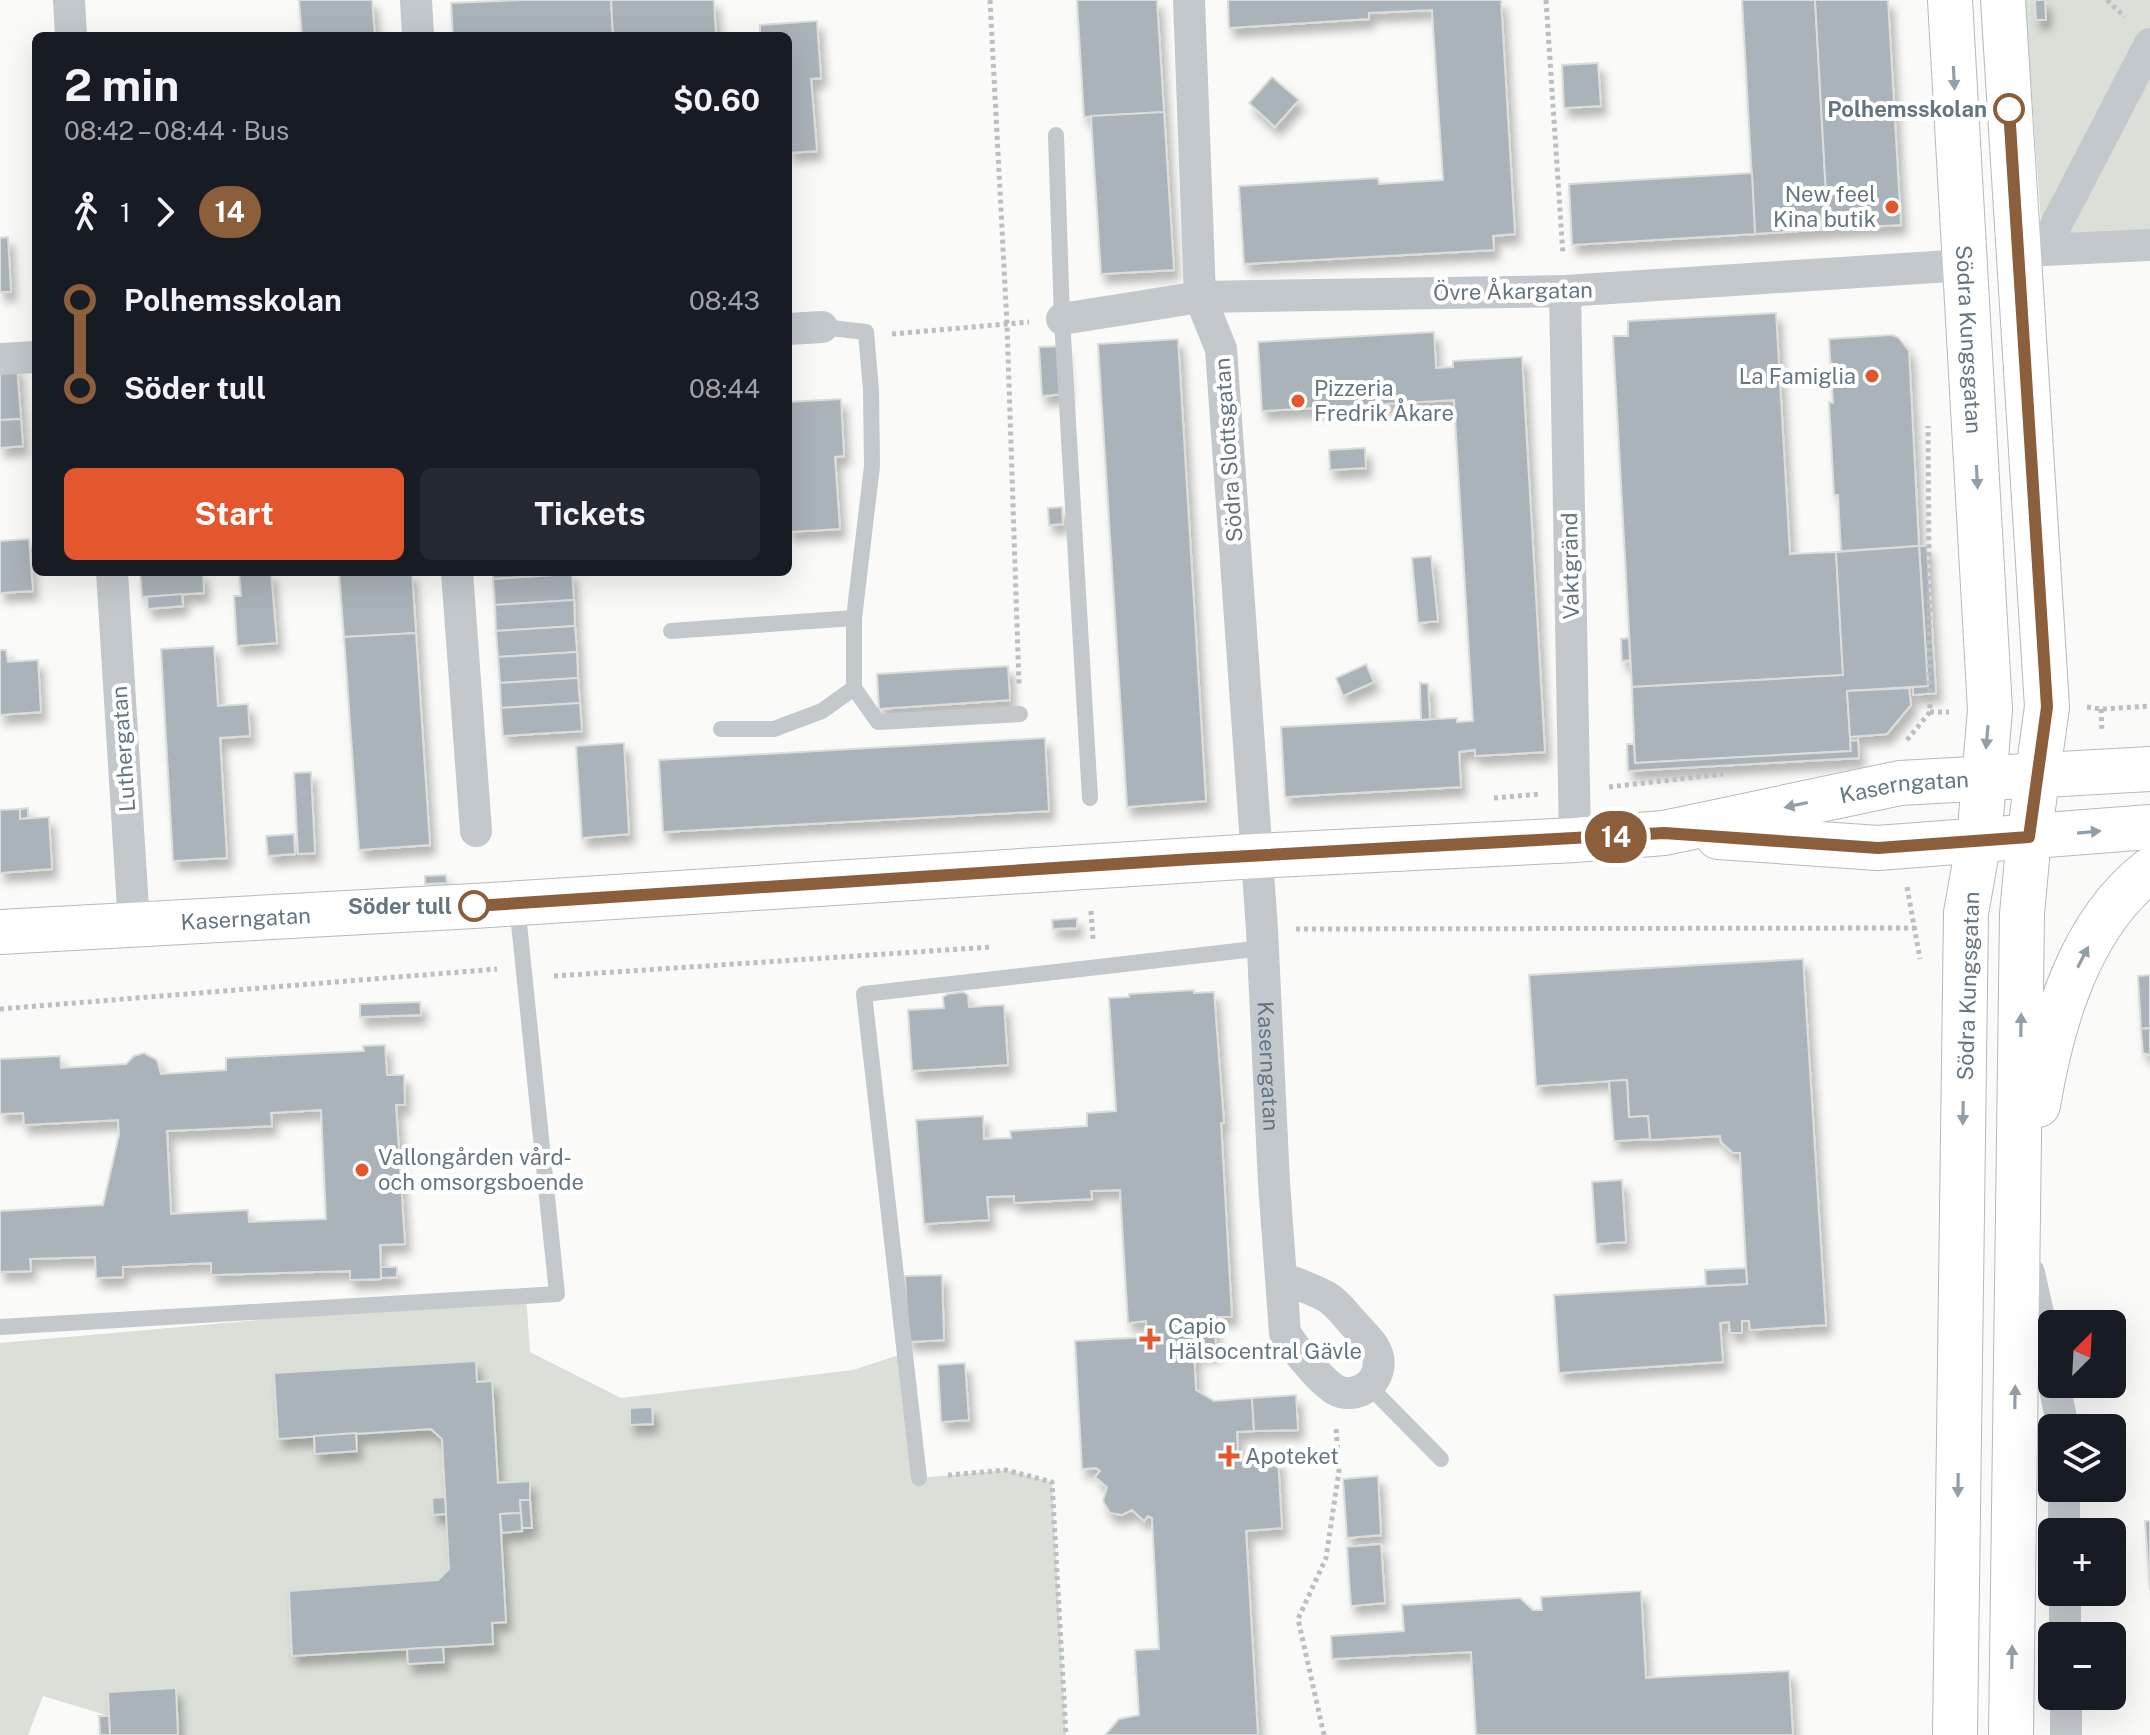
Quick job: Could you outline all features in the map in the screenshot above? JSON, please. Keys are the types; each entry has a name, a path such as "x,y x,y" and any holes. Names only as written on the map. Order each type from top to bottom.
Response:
{"main road":[{"name":"Södra Kungsgatan","path":"1950,0 1990,710 1979,840 1966,913 1955,1735"},
{"path":"2003,0 2047,707 2022,914 2011,1735"},
{"name":"Kaserngatan","path":"0,932 517,904 1256,856 1575,840 1664,833 1900,783 2150,769"},
{"name":"Kaserngatan","path":"1664,833 1878,848 2150,827"},
{"path":"2018,1222 2041,1083 2059,1016 2078,964 2104,918 2137,880 2150,870"}],"street":[{"path":"69,0 71,32"},
{"path":"416,0 418,32"},
{"name":"Södra Slottsgatan","path":"1189,0 1200,297 1221,349 1256,856"},
{"path":"2150,44 2043,250 2150,245"},
{"name":"Övre Åkargatan","path":"1062,319 1200,297 1565,291 1965,265"},
{"name":"Vaktgränd","path":"1565,291 1575,840"},
{"path":"792,329 822,327"},
{"path":"0,359 32,357"},
{"name":"Luthergatan","path":"112,576 134,925"},
{"path":"457,576 476,831"},
{"name":"Kaserngatan","path":"1256,856 1285,1333 1291,1344 1327,1382"},
{"path":"2018,1222 2038,1312"},
{"path":"1281,1277 1328,1297 1378,1354 1376,1377 1369,1386 1347,1393 1336,1390 1327,1382"},
{"path":"2066,1710 2066,1735"}],"lane":[{"path":"1056,135 1062,319 1090,798"},
{"path":"822,327 866,332 871,390 872,466 854,618 854,688 878,722 1020,714"},
{"path":"671,631 854,618"},
{"path":"721,729 774,729 822,711 854,688"},
{"path":"0,1327 557,1294 517,904"},
{"path":"919,1478 864,994 1263,948"},
{"path":"1369,1386 1441,1459"}],"path":[{"path":"990,0 1007,324 1020,714"},
{"path":"1546,0 1565,291"},
{"path":"866,332 893,334 1062,319"},
{"path":"1900,783 1899,750 1930,712 1928,426"},
{"path":"2101,709 2150,706"},
{"path":"1901,847 1922,970"},
{"path":"1091,911 1093,940"},
{"path":"1324,1735 1298,1619 1326,1558 1339,1471 1337,1435 1327,1382"},
{"path":"919,1478 1006,1470 1052,1482 1066,1735"}],"shaded area":[{"path":"2025,0 2150,0 2150,245 2043,250"},
{"path":"526,1296 530,1352 621,1398 853,1370 905,1353 919,1478 1006,1470 1052,1482 1066,1735 178,1735 175,1688 108,1692 109,1716 43,1696 28,1735 0,1735 0,1343"}],"building":[{"path":"299,0 372,0 375,32 302,32"},
{"path":"611,0 613,32 453,32 451,3"},
{"path":"611,0 714,0 716,32 613,32"},
{"path":"1077,0 1157,0 1164,112 1084,117"},
{"path":"1228,0 1501,0 1515,234 1493,236 1494,250 1244,264 1239,186 1378,178 1379,184 1443,180 1432,10 1369,13 1369,19 1229,28"},
{"path":"1742,0 1815,0 1828,229 1755,234"},
{"path":"1815,0 1888,0 1901,225 1828,229"},
{"path":"2035,0 2045,0 2046,20 2036,20"},
{"path":"817,21 821,78 811,79 817,151 792,153 792,32 760,32 760,25"},
{"path":"1598,63 1601,106 1564,108 1562,65"},
{"path":"1272,77 1299,100 1275,127 1249,103"},
{"path":"1164,112 1174,270 1101,274 1091,116"},
{"path":"1752,173 1755,234 1572,245 1569,184"},
{"path":"8,237 11,292 0,292 0,238"},
{"path":"1776,313 1790,554 1836,552 1843,675 1632,687 1613,336 1628,336 1628,321"},
{"path":"1434,332 1436,368 1453,367 1453,361 1522,357 1545,752 1475,756 1475,750 1459,752 1461,787 1285,797 1281,727 1457,718 1457,722 1473,721 1454,400 1262,411 1258,342"},
{"path":"1898,337 1909,351 1919,546 1841,551 1838,495 1834,495 1829,339"},
{"path":"1178,339 1206,801 1127,807 1098,344"},
{"path":"1063,346 1066,394 1042,396 1039,347"},
{"path":"17,365 21,419 0,420 0,366"},
{"path":"841,399 844,456 835,457 840,529 792,532 792,402"},
{"path":"21,419 23,446 0,448 0,420"},
{"path":"1365,448 1366,468 1330,470 1329,450"},
{"path":"1062,507 1063,524 1049,525 1048,508"},
{"path":"29,539 33,591 0,593 0,541"},
{"path":"1919,546 1927,546 1936,693 1913,695 1913,687 1928,686"},
{"path":"1919,546 1928,686 1847,691 1851,751 1635,763 1632,687 1843,675 1836,552"},
{"path":"1431,556 1438,621 1418,623 1412,558"},
{"path":"140,576 203,576 204,593 142,597"},
{"path":"239,576 271,576 277,643 237,646 234,596 241,596"},
{"path":"339,576 412,576 416,633 344,637"},
{"path":"493,576 540,576 493,579"},
{"path":"572,576 574,600 495,605 493,579"},
{"path":"182,594 183,606 148,609 147,597"},
{"path":"574,600 575,626 496,631 495,605"},
{"path":"575,626 577,652 498,657 496,631"},
{"path":"416,633 430,845 359,850 344,637"},
{"path":"1629,638 1630,660 1622,661 1621,639"},
{"path":"214,646 218,706 248,704 250,736 220,738 227,858 173,861 161,649"},
{"path":"0,650 6,650 8,662 38,660 41,712 0,715"},
{"path":"577,652 578,678 500,683 498,657"},
{"path":"1366,664 1374,682 1343,696 1336,678"},
{"path":"1008,666 1010,700 879,709 877,674"},
{"path":"578,678 580,703 501,708 500,683"},
{"path":"1420,683 1428,684 1430,719 1421,720"},
{"path":"1909,688 1911,705 1887,734 1850,737 1847,691"},
{"path":"580,703 582,731 503,736 501,708"},
{"path":"1045,738 1049,811 663,832 659,760"},
{"path":"1858,740 1859,758 1628,771 1627,744 1634,744 1635,763 1851,751 1850,741"},
{"path":"624,743 629,834 582,838 576,746"},
{"path":"311,772 315,853 298,854 294,773"},
{"path":"28,808 28,818 20,819 20,809"},
{"path":"20,809 20,819 49,817 52,869 0,873 0,810"},
{"path":"294,834 295,854 268,856 266,836"},
{"path":"446,875 447,883 425,884 425,876"},
{"path":"1077,918 1077,928 1053,929 1052,920"},
{"path":"1803,959 1826,1325 1750,1330 1749,1321 1742,1321 1742,1333 1730,1333 1729,1322 1720,1323 1723,1362 1559,1373 1554,1295 1747,1284 1740,1153 1733,1153 1721,1142 1720,1136 1650,1140 1648,1116 1629,1117 1627,1080 1536,1086 1529,975"},
{"path":"2150,975 2150,1028 2141,1029 2138,976"},
{"path":"1194,990 1194,993 1214,992 1224,1123 1221,1123 1232,1317 1214,1317 1216,1352 1194,1354 1196,1390 1214,1401 1252,1398 1254,1431 1237,1432 1238,1460 1278,1458 1282,1528 1246,1531 1258,1735 1105,1735 1119,1719 1139,1715 1135,1650 1159,1649 1152,1518 1148,1516 1144,1521 1132,1510 1122,1515 1110,1513 1103,1501 1107,1487 1095,1477 1100,1471 1096,1468 1082,1469 1075,1341 1147,1337 1146,1321 1128,1323 1120,1190 1091,1191 1092,1199 1014,1203 1014,1196 987,1197 989,1220 924,1224 916,1120 983,1116 984,1139 1011,1138 1010,1131 1087,1126 1087,1113 1116,1111 1109,998"},
{"path":"963,992 968,995 969,1007 1004,1005 1008,1065 912,1071 908,1010 944,1008 943,997"},
{"path":"420,1002 421,1015 360,1017 360,1004"},
{"path":"2150,1028 2150,1055 2143,1053 2141,1029"},
{"name":"Vallongården vård- och omsorgsboende","path":"385,1045 387,1075 404,1075 405,1105 396,1105 405,1244 380,1245 381,1279 350,1280 350,1271 211,1275 211,1263 123,1267 123,1277 96,1278 95,1257 30,1259 31,1271 0,1272 0,1211 103,1205 119,1135 118,1120 24,1125 23,1113 0,1114 0,1059 60,1056 61,1068 126,1064 134,1056 144,1053 157,1060 161,1074 226,1070 226,1058 364,1051 363,1046","holes":["321,1110 326,1219 249,1222 248,1210 171,1214 167,1131 272,1126 271,1113"]},
{"path":"1627,1080 1629,1117 1648,1116 1650,1139 1614,1141 1609,1081"},
{"path":"1622,1180 1626,1242 1596,1244 1592,1182"},
{"path":"381,1267 397,1267 397,1277 381,1278"},
{"path":"1746,1268 1747,1284 1706,1286 1705,1270"},
{"path":"942,1275 944,1340 908,1342 905,1276"},
{"path":"476,1361 477,1382 492,1381 498,1483 530,1481 530,1500 520,1500 521,1513 500,1514 506,1622 492,1623 493,1644 292,1656 289,1591 438,1580 449,1569 442,1439 431,1429 278,1439 274,1373"},
{"path":"965,1363 969,1420 941,1422 938,1365"},
{"path":"1296,1395 1298,1430 1254,1431 1252,1398"},
{"path":"652,1407 653,1424 630,1425 630,1408"},
{"path":"356,1433 357,1451 315,1454 314,1436"},
{"path":"1378,1476 1381,1535 1347,1538 1343,1479"},
{"path":"445,1497 446,1514 433,1515 432,1498"},
{"path":"520,1500 530,1500 532,1528 522,1528"},
{"path":"521,1513 522,1531 502,1533 500,1514"},
{"path":"2145,1521 2150,1521 2150,1590"},
{"path":"1381,1544 1385,1603 1351,1606 1347,1547"},
{"path":"1641,1591 1646,1678 1789,1671 1793,1735 1476,1735 1471,1652 1332,1659 1331,1636 1404,1631 1402,1605 1520,1598 1533,1610 1542,1610 1541,1597"},
{"path":"443,1647 444,1662 408,1664 407,1649"},
{"path":"176,1688 178,1735 110,1735 108,1692"},
{"path":"99,1716 109,1716 110,1735 100,1735"}],"bus line":[{"name":"14","path":"474,906 1193,859 1664,833 1878,848 2029,837 2047,707 2009,109"}],"place":[{"name":"Polhemsskolan","path":"2009,109"},
{"name":"New feel Kina butik","path":"1892,207"},
{"name":"La Famiglia","path":"1872,376"},
{"name":"Pizzeria Fredrik Åkare","path":"1298,401"},
{"name":"Söder tull","path":"474,906"},
{"name":"Vallongården vård- och omsorgsboende","path":"362,1170"},
{"name":"Capio Hälsocentral Gävle","path":"1150,1339"},
{"name":"Apoteket","path":"1229,1456"}]}
